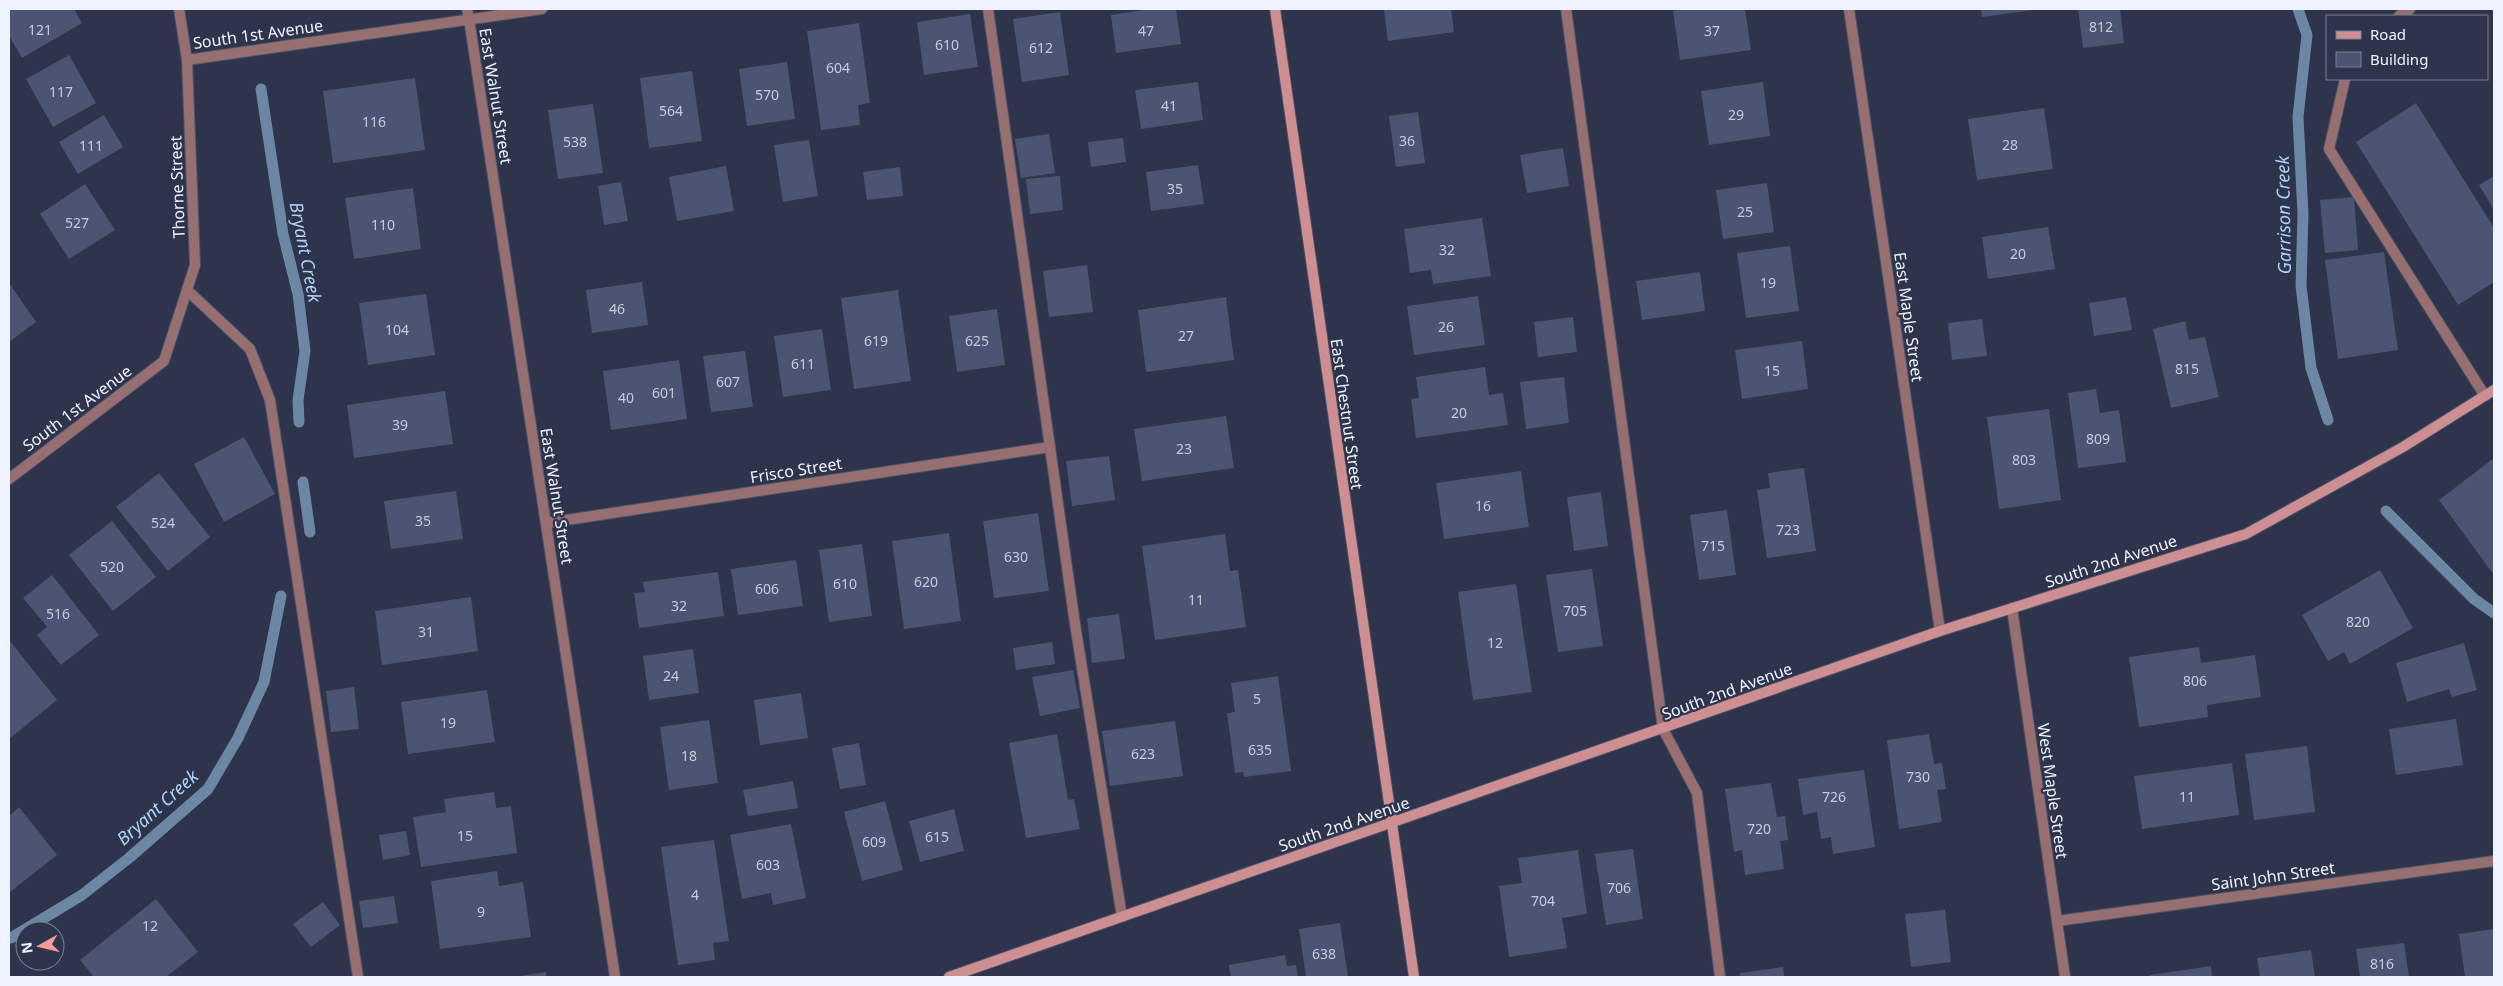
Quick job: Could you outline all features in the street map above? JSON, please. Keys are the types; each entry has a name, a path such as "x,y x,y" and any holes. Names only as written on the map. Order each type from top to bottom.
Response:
{"main road":[{"name":"East Chestnut Street","path":"1274,9 1390,824 1414,977"},
{"name":"South 2nd Avenue","path":"948,977 1940,631 2246,534 2404,447 2494,390"}],"street":[{"name":"Thorne Street","path":"164,361 195,265 187,60 179,9"},
{"name":"South 1st Avenue","path":"187,60 468,14 542,9"},
{"path":"988,9 1075,624 1122,917"},
{"path":"1566,9 1663,729 1697,793 1720,977"},
{"name":"East Maple Street","path":"1849,9 1940,631"},
{"name":"East Walnut Street","path":"468,14 615,977"},
{"path":"2345,80 2329,149 2485,396"},
{"path":"187,290 250,349 270,400 358,977"},
{"name":"South 1st Avenue","path":"9,479 164,361"},
{"name":"Frisco Street","path":"546,523 1050,447"},
{"name":"West Maple Street","path":"2012,608 2065,977"},
{"name":"Saint John Street","path":"2057,921 2494,861"}],"building":[{"path":"9,9 74,9 82,23 22,58 9,36"},
{"path":"1150,9 1176,9 1181,44 1116,53 1111,15"},
{"path":"1384,9 1451,9 1454,32 1388,41"},
{"path":"1685,9 1745,9 1751,50 1680,60 1673,11"},
{"path":"1981,9 2033,9 2033,10 1982,17"},
{"path":"2078,9 2120,9 2124,43 2083,48"},
{"path":"1060,12 1069,75 1022,82 1013,19"},
{"path":"970,14 978,67 924,75 917,22"},
{"path":"859,23 870,103 858,105 860,125 821,130 807,31"},
{"path":"69,55 96,103 53,127 26,79"},
{"path":"787,62 795,119 747,126 739,69"},
{"path":"692,71 702,141 649,148 640,78"},
{"path":"415,78 425,150 333,163 323,91"},
{"path":"1198,82 1203,120 1141,129 1135,90"},
{"path":"1763,82 1770,136 1709,145 1701,91"},
{"path":"2416,103 2494,228 2494,282 2458,305 2356,142"},
{"path":"593,104 603,173 558,179 548,110"},
{"path":"2044,108 2053,169 1977,180 1968,119"},
{"path":"1418,112 1425,163 1396,167 1389,116"},
{"path":"104,115 123,147 78,174 59,142"},
{"path":"1049,134 1055,173 1021,178 1015,139"},
{"path":"1123,138 1126,162 1091,167 1088,142"},
{"path":"809,140 818,196 783,202 774,145"},
{"path":"1563,148 1569,186 1527,193 1520,155"},
{"path":"1198,165 1204,204 1151,211 1146,172"},
{"path":"726,166 734,211 677,221 669,177"},
{"path":"900,167 903,196 867,200 863,172"},
{"path":"1060,176 1063,210 1030,214 1026,179"},
{"path":"2494,176 2494,210 2479,185"},
{"path":"621,182 628,221 604,225 598,186"},
{"path":"1767,183 1774,232 1723,239 1716,190"},
{"path":"85,184 115,230 69,259 40,214"},
{"path":"413,188 421,249 354,259 345,198"},
{"path":"2354,197 2358,250 2325,253 2320,200"},
{"path":"1482,218 1491,276 1433,284 1431,270 1410,273 1404,229"},
{"path":"2048,227 2055,269 1988,279 1982,237"},
{"path":"1790,246 1799,311 1746,318 1737,253"},
{"path":"2384,252 2398,350 2338,359 2325,260"},
{"path":"1087,265 1093,312 1049,317 1043,271"},
{"path":"1700,272 1705,311 1642,320 1636,281"},
{"path":"642,282 648,325 592,333 586,290"},
{"path":"9,283 36,322 9,342"},
{"path":"898,290 911,381 854,389 841,298"},
{"path":"426,294 435,355 368,365 359,303"},
{"path":"1478,296 1485,345 1414,355 1407,306"},
{"path":"1226,297 1234,360 1146,372 1138,310"},
{"path":"2126,297 2132,330 2094,336 2089,303"},
{"path":"997,309 1005,365 957,372 949,316"},
{"path":"1573,317 1577,352 1538,357 1534,322"},
{"path":"1982,319 1987,356 1952,360 1948,323"},
{"path":"2185,321 2189,340 2205,337 2219,397 2171,408 2153,329"},
{"path":"822,329 831,390 783,397 774,336"},
{"path":"1802,341 1808,389 1742,399 1735,350"},
{"path":"745,351 753,407 711,412 703,356"},
{"path":"679,360 687,419 611,430 603,371"},
{"path":"1485,367 1489,395 1503,393 1508,425 1416,438 1411,399 1419,398 1416,377"},
{"path":"1564,377 1569,423 1526,429 1520,382"},
{"path":"2096,389 2100,413 2119,410 2126,462 2078,468 2068,393"},
{"path":"445,391 453,444 354,458 347,405"},
{"path":"2049,409 2061,500 1999,509 1987,417"},
{"path":"1226,416 1234,468 1142,481 1134,429"},
{"path":"244,437 275,494 224,522 194,464"},
{"path":"1109,456 1115,500 1072,506 1066,461"},
{"path":"2494,458 2494,575 2439,500"},
{"path":"1804,468 1816,551 1767,558 1757,490 1770,488 1768,473"},
{"path":"1521,471 1529,527 1444,539 1436,483"},
{"path":"159,473 210,537 168,571 116,507"},
{"path":"456,491 463,539 391,549 384,501"},
{"path":"1601,492 1608,546 1574,551 1567,497"},
{"path":"1727,510 1736,575 1699,580 1690,515"},
{"path":"1038,513 1049,591 994,598 983,521"},
{"path":"112,521 156,577 113,611 69,555"},
{"path":"949,533 961,621 904,629 892,541"},
{"path":"1225,534 1230,571 1238,570 1246,627 1155,640 1142,546"},
{"path":"862,544 872,616 829,622 819,550"},
{"path":"796,560 803,606 738,615 731,569"},
{"path":"1592,569 1603,646 1558,652 1546,575"},
{"path":"2380,570 2413,628 2350,664 2344,652 2328,661 2302,615"},
{"path":"718,572 724,616 639,628 634,593 645,592 643,582"},
{"path":"52,575 99,635 61,665 37,635 47,627 23,598"},
{"path":"1516,584 1532,692 1473,700 1458,592"},
{"path":"471,597 478,651 382,665 375,611"},
{"path":"1119,614 1125,659 1092,663 1087,618"},
{"path":"9,640 57,700 9,739"},
{"path":"1052,642 1055,664 1016,670 1013,648"},
{"path":"2464,643 2477,690 2452,697 2449,689 2407,702 2396,663"},
{"path":"2199,647 2201,663 2255,655 2261,697 2207,705 2208,717 2139,727 2129,657"},
{"path":"693,649 699,693 649,700 643,656"},
{"path":"1073,670 1080,708 1040,716 1032,677"},
{"path":"1278,676 1291,771 1244,777 1243,772 1235,773 1227,713 1235,712 1231,683"},
{"path":"354,687 359,729 331,732 326,691"},
{"path":"487,690 495,742 408,754 401,702"},
{"path":"801,693 808,738 760,745 754,700"},
{"path":"2456,719 2463,765 2396,775 2389,729"},
{"path":"709,720 718,783 669,790 660,727"},
{"path":"1175,721 1183,776 1110,786 1102,731"},
{"path":"1057,734 1068,800 1074,799 1080,829 1026,838 1009,743"},
{"path":"1929,734 1934,764 1942,763 1946,789 1937,790 1942,822 1899,829 1887,740"},
{"path":"859,743 866,785 840,789 832,748"},
{"path":"2307,746 2315,812 2254,820 2245,754"},
{"path":"2232,763 2239,815 2142,829 2134,776"},
{"path":"1864,770 1875,847 1833,854 1831,837 1821,839 1817,812 1803,815 1798,779"},
{"path":"793,781 798,808 748,816 743,790"},
{"path":"1771,783 1777,817 1785,816 1788,840 1780,841 1784,869 1745,875 1742,850 1734,852 1725,789"},
{"path":"494,792 496,808 511,806 517,853 421,867 413,817 446,812 444,799"},
{"path":"885,801 903,870 862,881 844,812"},
{"path":"19,807 57,855 10,892 9,816"},
{"path":"954,809 964,851 920,862 909,821"},
{"path":"791,824 806,898 773,905 771,893 742,899 730,835"},
{"path":"406,831 410,855 383,860 379,835"},
{"path":"714,840 729,941 713,943 715,960 678,965 661,847"},
{"path":"1633,849 1643,919 1606,925 1595,854"},
{"path":"1578,850 1587,914 1562,918 1567,948 1509,957 1499,886 1522,883 1518,858"},
{"path":"497,871 499,886 523,882 531,937 440,949 431,881"},
{"path":"394,896 398,923 363,928 359,901"},
{"path":"156,899 198,952 166,977 94,977 80,960"},
{"path":"323,902 340,925 311,947 293,924"},
{"path":"1945,910 1951,962 1911,967 1905,914"},
{"path":"1340,923 1348,977 1306,977 1299,929"},
{"path":"2494,929 2494,977 2465,977 2459,934"},
{"path":"2404,943 2409,977 2360,977 2356,949"},
{"path":"2311,950 2315,977 2260,977 2257,958"},
{"path":"1285,955 1287,966 1296,965 1298,977 1231,977 1229,965"},
{"path":"2211,966 2212,977 2151,977 2150,975"},
{"path":"1783,967 1784,977 1740,977 1740,973"},
{"path":"546,972 546,977 520,977 520,976"}],"waterway":[{"name":"Garrison Creek","path":"2298,9 2307,35 2298,117 2303,214 2301,286 2311,368 2328,420"},
{"name":"Bryant Creek","path":"261,89 283,234 298,294 305,351 298,400 299,422"},
{"name":"Bryant Creek","path":"303,482 310,532"},
{"name":"Garrison Creek","path":"2386,511 2474,599 2494,613"},
{"name":"Bryant Creek","path":"11,938 82,895 129,858 208,789 238,738 264,682 281,596"}]}
